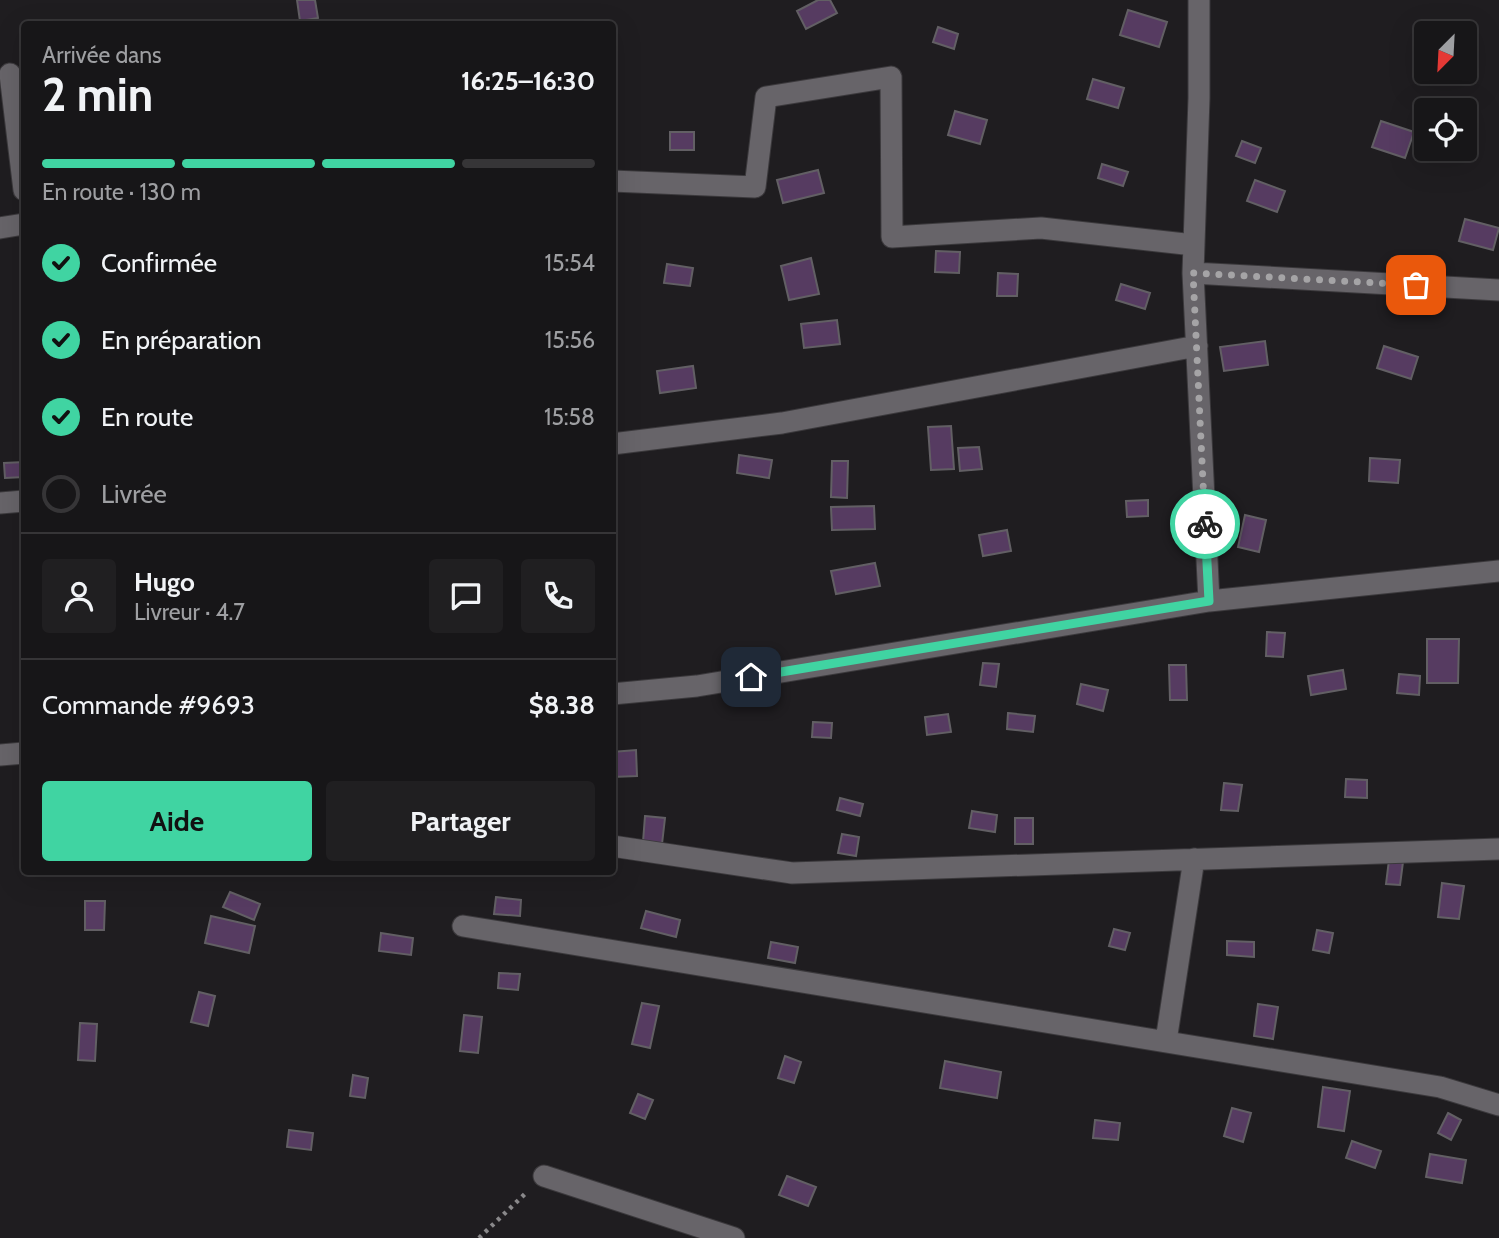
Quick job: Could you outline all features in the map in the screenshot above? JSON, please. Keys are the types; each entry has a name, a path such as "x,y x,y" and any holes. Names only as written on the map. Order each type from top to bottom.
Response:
{"street":[{"path":"1199,0 1199,98 1193,273 1209,601"},
{"path":"10,74 21,165"},
{"path":"616,181 755,187 766,97 891,76 891,237 1041,228 1195,245"},
{"path":"0,228 21,224"},
{"path":"1193,273 1499,290"},
{"path":"616,444 782,423 1197,346"},
{"path":"0,503 21,501"},
{"path":"616,694 710,684 1209,601 1499,571"},
{"path":"0,755 21,753"},
{"path":"616,847 792,873 1499,849"},
{"path":"1166,1041 1194,859"},
{"path":"463,926 1440,1087 1499,1105"},
{"path":"544,1176 734,1238"}],"path":[{"path":"479,1238 544,1176"}],"building":[{"path":"297,0 315,0 318,18 300,21"},
{"path":"818,0 830,0 837,13 806,29 797,11"},
{"path":"1128,10 1167,22 1159,47 1120,35"},
{"path":"938,27 958,34 954,49 933,42"},
{"path":"1093,79 1124,88 1118,108 1087,99"},
{"path":"955,111 987,120 980,144 948,135"},
{"path":"1381,121 1414,132 1405,158 1372,147"},
{"path":"670,132 694,132 694,150 670,150"},
{"path":"1242,141 1261,148 1255,163 1236,156"},
{"path":"1102,164 1128,172 1123,186 1098,178"},
{"path":"818,170 824,193 783,203 777,180"},
{"path":"1255,180 1285,191 1277,212 1247,201"},
{"path":"1465,219 1499,228 1493,250 1459,241"},
{"path":"936,251 960,252 959,273 935,272"},
{"path":"811,258 819,294 789,300 781,266"},
{"path":"667,264 693,268 690,286 664,283"},
{"path":"998,273 1018,274 1017,296 997,296"},
{"path":"1121,284 1150,293 1145,309 1116,300"},
{"path":"837,320 840,344 804,348 801,324"},
{"path":"1265,341 1268,365 1224,371 1220,347"},
{"path":"1384,346 1418,357 1411,379 1377,368"},
{"path":"693,366 696,388 660,393 657,371"},
{"path":"951,426 954,469 931,470 928,427"},
{"path":"979,447 982,469 960,471 958,448"},
{"path":"739,455 772,460 769,478 737,473"},
{"path":"1370,458 1400,460 1398,483 1369,481"},
{"path":"832,461 848,461 847,498 831,497"},
{"path":"21,462 21,477 5,478 4,463"},
{"path":"1148,500 1148,516 1127,517 1126,501"},
{"path":"874,506 875,529 832,530 831,507"},
{"path":"1245,515 1266,520 1259,552 1238,547"},
{"path":"1007,530 1011,551 983,556 979,535"},
{"path":"875,563 880,586 836,594 831,571"},
{"path":"1267,632 1285,633 1283,657 1266,656"},
{"path":"1427,639 1459,639 1458,683 1427,683"},
{"path":"983,663 999,664 996,687 980,685"},
{"path":"1169,665 1186,665 1187,700 1170,700"},
{"path":"1343,670 1346,689 1311,695 1308,676"},
{"path":"1399,674 1420,676 1419,695 1397,693"},
{"path":"1081,684 1108,690 1103,711 1077,704"},
{"path":"1008,713 1035,716 1033,732 1007,729"},
{"path":"948,714 951,732 927,735 925,717"},
{"path":"813,722 832,723 831,738 812,737"},
{"path":"636,750 637,776 616,777 616,752"},
{"path":"1346,779 1367,780 1367,798 1345,797"},
{"path":"1224,783 1242,785 1238,811 1221,810"},
{"path":"840,798 863,804 860,816 837,810"},
{"path":"972,811 997,815 995,832 969,828"},
{"path":"645,816 665,818 662,844 643,842"},
{"path":"1015,818 1033,818 1033,844 1015,844"},
{"path":"842,834 859,837 856,856 838,853"},
{"path":"1389,860 1403,862 1400,885 1386,884"},
{"path":"1442,883 1464,886 1459,919 1438,917"},
{"path":"230,892 260,904 254,920 223,907"},
{"path":"496,897 521,900 520,916 494,914"},
{"path":"85,901 105,901 104,930 85,930"},
{"path":"646,911 680,920 676,937 641,928"},
{"path":"211,916 255,926 249,953 205,943"},
{"path":"1114,929 1130,933 1125,950 1109,946"},
{"path":"1317,930 1333,933 1329,953 1313,950"},
{"path":"381,933 413,938 411,955 379,951"},
{"path":"1227,941 1254,942 1254,957 1227,955"},
{"path":"771,942 798,947 795,963 768,958"},
{"path":"499,973 520,974 518,990 498,988"},
{"path":"199,992 215,996 208,1026 191,1022"},
{"path":"642,1003 659,1006 650,1048 632,1044"},
{"path":"1258,1004 1278,1007 1273,1039 1254,1036"},
{"path":"464,1015 482,1017 478,1053 460,1051"},
{"path":"80,1023 97,1024 95,1061 78,1060"},
{"path":"785,1056 801,1062 794,1083 778,1078"},
{"path":"945,1061 1001,1072 997,1098 940,1088"},
{"path":"353,1075 368,1078 365,1098 350,1096"},
{"path":"1323,1087 1350,1091 1344,1131 1318,1127"},
{"path":"638,1094 653,1100 645,1119 630,1113"},
{"path":"1232,1108 1251,1113 1243,1142 1224,1136"},
{"path":"1448,1113 1461,1120 1451,1140 1438,1133"},
{"path":"1095,1120 1120,1123 1118,1140 1093,1138"},
{"path":"289,1130 313,1133 311,1150 287,1147"},
{"path":"1352,1141 1381,1151 1375,1168 1346,1158"},
{"path":"1430,1154 1466,1160 1462,1183 1426,1177"},
{"path":"787,1176 816,1187 808,1206 779,1195"}],"way so far":[{"path":"1205,524 1193,273 1416,285"}],"route":[{"path":"751,677 1209,601 1205,524"}]}
